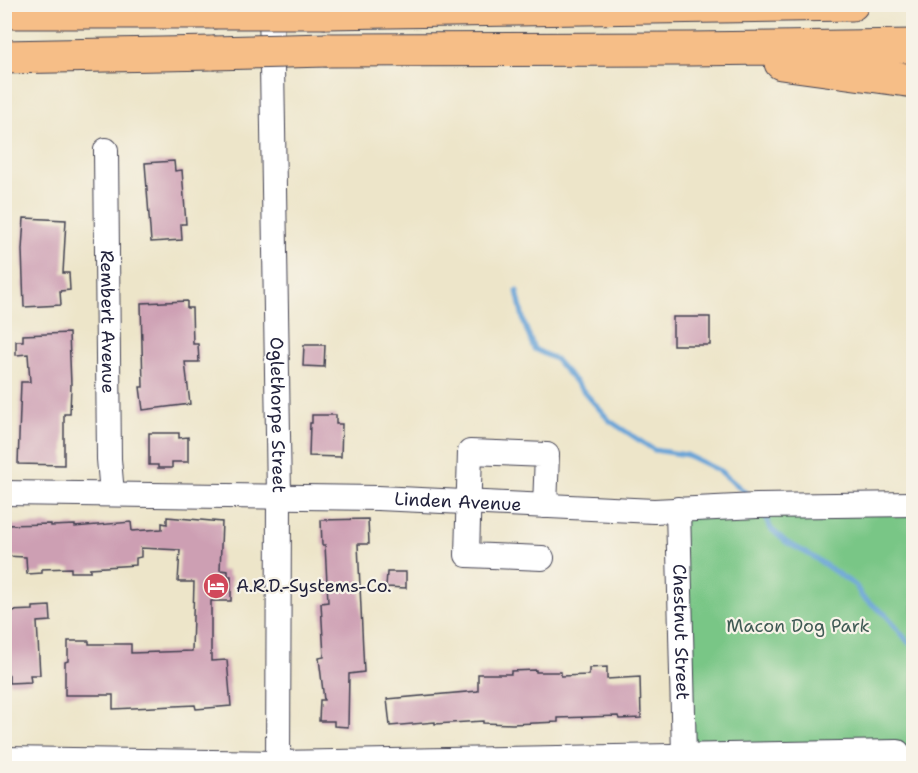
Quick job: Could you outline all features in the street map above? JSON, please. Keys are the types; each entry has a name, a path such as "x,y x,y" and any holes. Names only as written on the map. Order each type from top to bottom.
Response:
{"highway":[{"path":"4,12 326,12 381,8 852,4"},
{"path":"4,57 327,50 914,46"},
{"path":"690,49 914,81"}],"street":[{"name":"Oglethorpe Street","path":"271,4 279,496 278,766"},
{"name":"Rembert Avenue","path":"106,150 109,459 112,494"},
{"path":"542,558 467,555 470,452 547,455 545,506"},
{"name":"Linden Avenue","path":"4,493 279,496 654,511 757,506 914,504"},
{"name":"Chestnut Street","path":"678,509 694,760"},
{"path":"4,759 278,766 694,760 899,760"}],"green space":[{"name":"Macon Dog Park","path":"913,506 913,768 899,768 897,751 684,757 680,511"}],"building":[{"path":"174,161 175,171 182,170 186,224 181,224 182,240 151,242 145,163"},
{"path":"24,218 66,220 63,273 69,273 70,290 60,291 61,305 24,307 22,250"},
{"path":"187,301 187,308 192,308 193,344 198,344 199,362 185,362 190,404 143,410 140,387 143,387 141,303"},
{"path":"673,317 710,317 710,345 673,345"},
{"path":"69,333 70,414 64,414 64,465 18,464 21,382 30,382 28,354 16,355 16,341 23,341 23,335"},
{"path":"304,345 325,345 324,367 303,366"},
{"path":"312,415 336,415 336,424 342,424 341,457 309,456"},
{"path":"149,433 179,433 179,438 188,437 188,462 172,462 172,468 158,468 158,465 149,465"},
{"path":"167,517 222,522 220,570 228,571 228,576 231,576 231,601 211,601 211,661 227,660 231,706 196,709 195,705 113,709 113,695 65,695 65,662 68,661 68,641 89,641 89,644 131,644 131,653 192,651 194,582 178,582 180,550 141,548 141,557 136,558 136,565 90,568 90,572 71,572 71,568 42,569 42,573 27,574 26,557 4,556 4,525 51,524 51,526 75,525 75,527 131,522 132,531 162,529 162,523 167,524"},
{"path":"368,519 369,544 358,544 364,672 349,674 348,727 334,726 334,721 319,721 320,700 324,700 319,658 324,657 321,603 328,602 325,545 322,545 321,520"},
{"path":"387,572 406,572 406,588 386,587"},
{"path":"50,606 51,621 37,622 40,675 30,675 31,682 9,683 9,675 4,675 4,623 9,623 9,611 33,610 33,607"},
{"path":"607,667 607,679 640,677 641,718 619,719 618,716 558,718 558,722 512,724 483,723 483,721 435,724 435,722 390,726 387,699 478,691 478,674 511,674 511,671 536,670 536,672 561,672 561,676 589,675 589,668"}],"waterway":[{"path":"517,291 524,323 534,349 555,359 610,421 654,450 687,455 720,471 746,493"},
{"path":"766,518 771,529 786,542 812,556 856,586 862,597 885,614 909,643 914,645"}],"place":[{"name":"A.R.D.-Systems-Co.","path":"216,586"}]}
